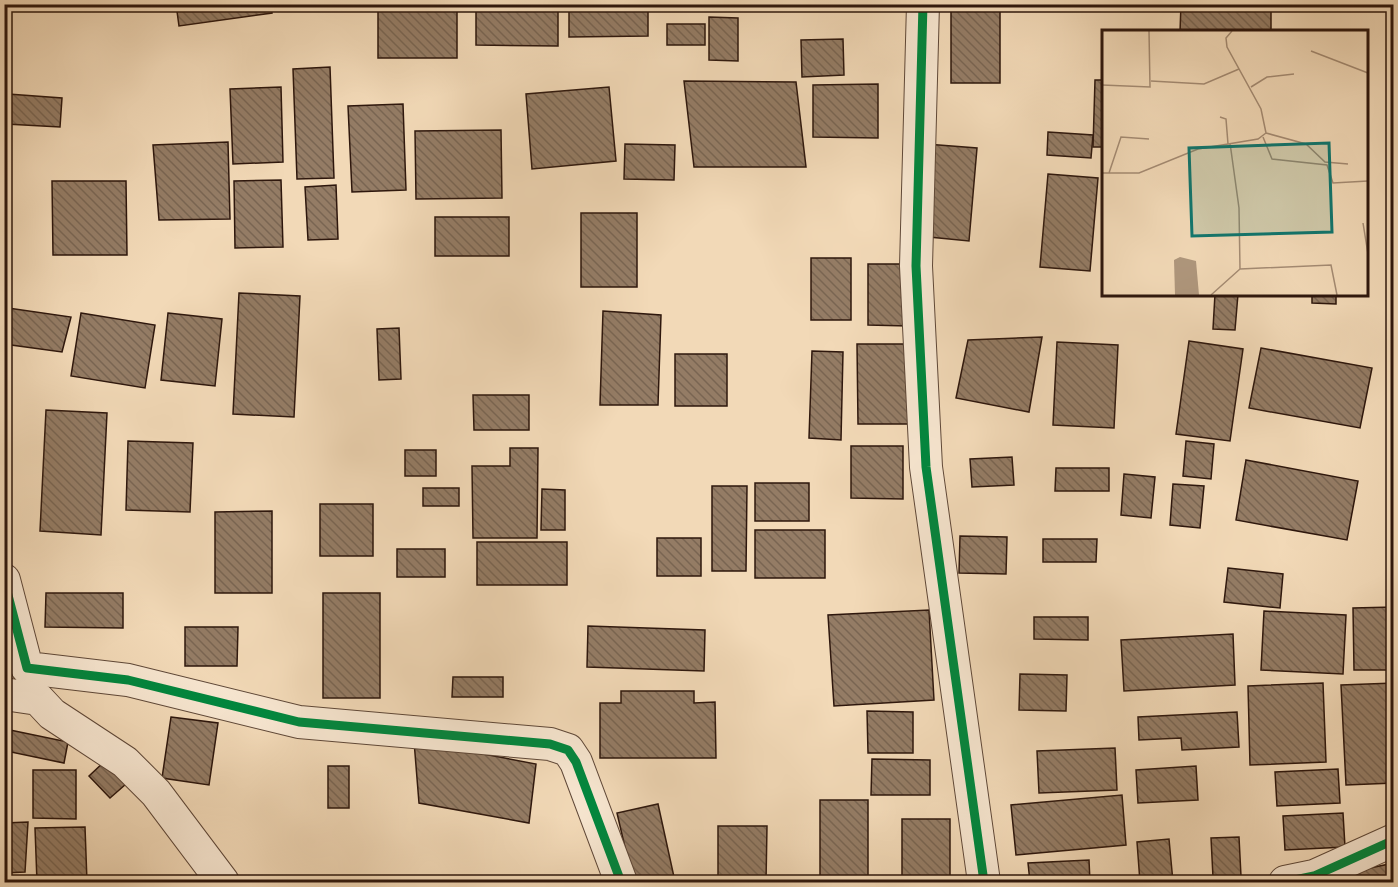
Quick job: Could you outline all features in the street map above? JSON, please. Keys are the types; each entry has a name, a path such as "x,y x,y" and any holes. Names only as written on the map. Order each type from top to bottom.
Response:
{"street":[{"path":"922,4 916,266 926,467 984,882"},
{"path":"4,579 27,668 38,699 52,714 125,762 156,793 223,882"},
{"path":"27,668 128,680 299,722 550,744 568,750 576,762 621,882"},
{"path":"4,694 38,699"},
{"path":"1286,882 1314,876 1394,840"}],"building":[{"path":"176,4 271,4 272,13 179,26"},
{"path":"378,4 457,4 457,58 378,58"},
{"path":"476,4 558,4 558,46 476,45"},
{"path":"569,4 648,4 648,36 569,37"},
{"path":"1181,4 1271,6 1271,30 1180,30"},
{"path":"951,10 1000,10 1000,83 951,83"},
{"path":"709,17 738,18 738,61 709,60"},
{"path":"667,24 705,24 705,45 667,45"},
{"path":"843,39 844,75 802,77 801,40"},
{"path":"330,67 334,178 297,179 293,69"},
{"path":"1095,80 1102,80 1102,147 1093,147"},
{"path":"684,81 796,82 806,167 694,167"},
{"path":"878,84 878,138 813,137 813,85"},
{"path":"281,87 283,162 233,164 230,89"},
{"path":"609,87 616,161 532,169 526,94"},
{"path":"8,94 62,98 60,127 6,124"},
{"path":"403,104 406,190 352,192 348,106"},
{"path":"501,130 502,198 416,199 415,131"},
{"path":"1048,132 1093,135 1091,158 1047,155"},
{"path":"228,142 230,219 159,220 153,145"},
{"path":"625,144 675,145 674,180 624,179"},
{"path":"926,144 977,148 969,241 919,236"},
{"path":"1048,174 1098,178 1090,271 1040,267"},
{"path":"281,180 283,247 235,248 234,181"},
{"path":"52,181 126,181 127,255 53,255"},
{"path":"336,185 338,239 308,240 305,187"},
{"path":"581,213 637,213 637,287 581,287"},
{"path":"435,217 509,217 509,256 435,256"},
{"path":"811,258 851,258 851,320 811,320"},
{"path":"868,264 908,264 908,326 868,325"},
{"path":"239,293 300,296 294,417 233,414"},
{"path":"1215,296 1238,296 1235,330 1213,329"},
{"path":"1312,296 1336,296 1336,304 1312,303"},
{"path":"8,308 71,317 62,352 4,344 4,322"},
{"path":"603,311 661,315 658,405 600,405"},
{"path":"81,313 155,325 145,388 71,376"},
{"path":"168,313 222,319 215,386 161,380"},
{"path":"399,328 401,379 379,380 377,329"},
{"path":"1042,337 1029,412 956,398 968,340"},
{"path":"1189,341 1243,349 1230,441 1176,434"},
{"path":"1057,342 1118,345 1114,428 1053,425"},
{"path":"857,344 910,344 910,424 858,424"},
{"path":"1261,348 1372,368 1360,428 1249,408"},
{"path":"812,351 843,352 841,440 809,438"},
{"path":"675,354 727,354 727,406 675,406"},
{"path":"473,395 529,395 529,430 474,430"},
{"path":"46,410 107,413 101,535 40,531"},
{"path":"128,441 193,443 190,512 126,510"},
{"path":"1186,441 1214,444 1211,479 1183,476"},
{"path":"851,446 903,446 903,499 851,498"},
{"path":"510,448 538,448 537,538 473,538 472,466 510,466"},
{"path":"405,450 436,450 436,476 405,476"},
{"path":"1012,457 1014,485 972,487 970,459"},
{"path":"1246,460 1358,481 1347,540 1236,520"},
{"path":"1056,468 1109,468 1109,491 1055,491"},
{"path":"1124,474 1155,477 1151,518 1121,515"},
{"path":"755,483 809,483 809,521 755,521"},
{"path":"1173,484 1204,486 1200,528 1170,525"},
{"path":"712,486 747,486 746,571 712,571"},
{"path":"423,488 459,488 459,506 423,506"},
{"path":"542,489 565,490 565,530 541,530"},
{"path":"320,504 373,504 373,556 320,556"},
{"path":"272,511 272,593 215,593 215,512"},
{"path":"755,530 825,530 825,578 755,578"},
{"path":"960,536 1007,537 1006,574 959,573"},
{"path":"657,538 701,538 701,576 657,576"},
{"path":"1043,539 1097,539 1096,562 1043,562"},
{"path":"477,542 567,542 567,585 477,585"},
{"path":"397,549 445,549 445,577 397,577"},
{"path":"1228,568 1283,574 1280,608 1224,602"},
{"path":"46,593 123,593 123,628 45,627"},
{"path":"323,593 380,593 380,698 323,698"},
{"path":"1394,607 1394,670 1354,670 1353,608"},
{"path":"929,610 934,700 834,706 828,615"},
{"path":"1264,611 1346,615 1343,674 1261,670"},
{"path":"1034,617 1088,617 1088,640 1034,639"},
{"path":"588,626 705,630 704,671 587,667"},
{"path":"185,627 238,627 237,666 185,666"},
{"path":"1233,634 1235,685 1124,691 1121,640"},
{"path":"1020,674 1067,675 1066,711 1019,710"},
{"path":"453,677 503,677 503,697 452,697"},
{"path":"1323,683 1326,762 1250,765 1248,686"},
{"path":"1394,683 1394,783 1346,785 1341,685"},
{"path":"621,691 694,691 694,703 715,702 716,758 600,758 600,703 621,703"},
{"path":"867,711 913,712 913,753 868,753"},
{"path":"1237,712 1239,747 1182,750 1181,738 1139,740 1138,717"},
{"path":"171,717 218,723 209,785 162,778"},
{"path":"10,730 68,742 64,763 6,751"},
{"path":"414,741 536,764 529,823 419,803"},
{"path":"1115,748 1117,790 1039,793 1037,751"},
{"path":"872,759 930,760 930,795 871,795"},
{"path":"105,761 126,784 110,798 89,776"},
{"path":"328,766 349,766 349,808 328,808"},
{"path":"1196,766 1198,800 1138,803 1136,770"},
{"path":"1338,769 1340,803 1277,806 1275,772"},
{"path":"33,770 76,770 76,819 33,818"},
{"path":"1122,795 1126,845 1016,855 1011,805"},
{"path":"820,800 868,800 868,882 820,882"},
{"path":"658,804 674,877 650,882 633,882 617,813"},
{"path":"1343,813 1345,847 1285,850 1283,816"},
{"path":"902,819 950,819 950,882 902,882"},
{"path":"28,822 25,872 4,873 4,823"},
{"path":"718,826 767,826 766,882 718,882"},
{"path":"85,827 87,882 37,882 35,828"},
{"path":"1239,837 1241,876 1213,877 1211,838"},
{"path":"1169,839 1173,882 1140,882 1137,842"},
{"path":"1089,860 1090,882 1030,882 1028,863"},
{"path":"1394,863 1394,882 1348,882 1346,873"},
{"path":"399,876 442,882 398,882"}],"cycle path":[{"path":"923,4 916,266 926,467 984,882"},
{"path":"4,580 27,668 128,680 299,722 550,744 568,750 576,762 621,882"},
{"path":"1285,882 1314,876 1394,840"}]}
